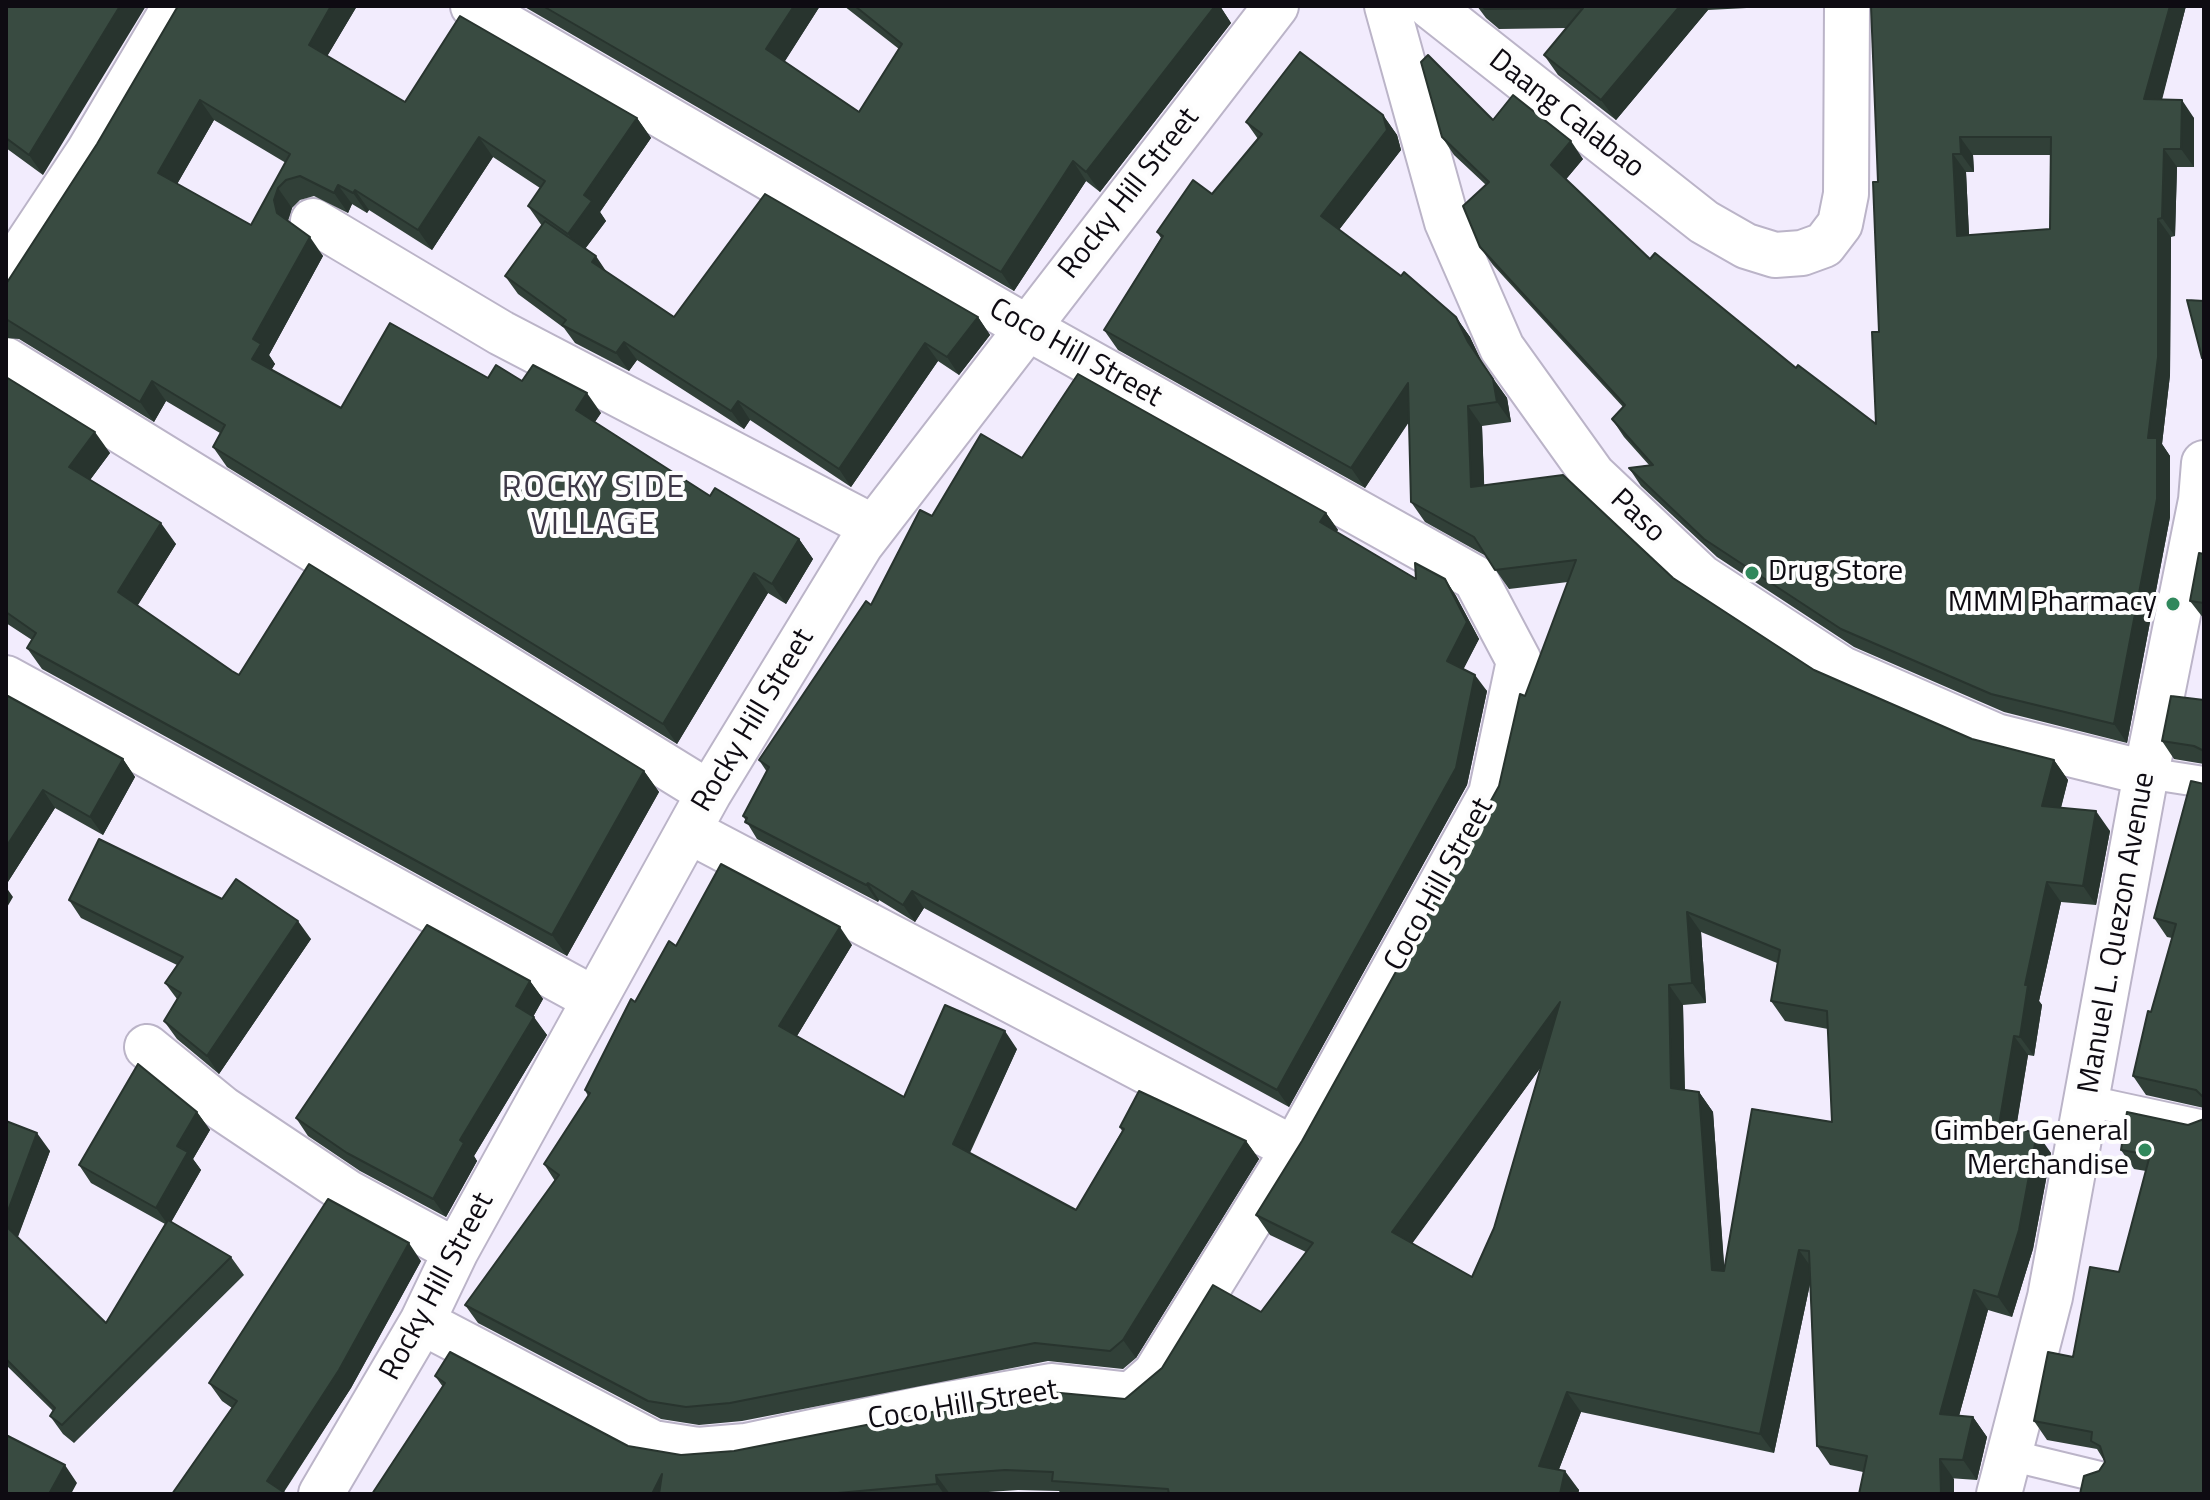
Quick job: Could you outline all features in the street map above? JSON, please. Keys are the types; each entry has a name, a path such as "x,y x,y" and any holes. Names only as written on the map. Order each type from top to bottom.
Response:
{"street":[{"path":"6,276 89,151 175,6"},
{"name":"Coco Hill Street","path":"422,1322 653,1443 698,1450 746,1446 921,1409 1052,1386 1131,1395 1155,1374 1294,1149 1491,794 1519,661 1475,578 1026,327 473,6"},
{"name":"Rocky Hill Street","path":"321,1494 422,1322 456,1251 699,812 873,527 1276,6"},
{"name":"Paso","path":"1387,6 1447,222 1502,348 1593,475 1701,577 1842,669 1996,736 2146,773"},
{"name":"Daang Calabao","path":"1430,6 1474,25 1704,222 1746,246 1775,255 1802,253 1824,245 1840,224 1846,194 1847,6"},
{"path":"313,221 501,333 873,527"},
{"path":"6,360 699,812 1294,1149"},
{"name":"Manuel L. Quezon Avenue","path":"2004,1475 2050,1297 2146,773 2201,500 2204,463"},
{"path":"6,678 594,999"},
{"path":"147,1047 223,1109 347,1192 456,1251"}],"lane":[{"path":"2146,773 2204,782"},
{"path":"2088,1101 2204,1126"},
{"path":"2004,1475 2100,1477"}],"building":[{"path":"6,6 120,6 29,155 6,138"},
{"path":"178,6 331,6 309,45 405,102 460,16 637,118 584,195 592,201 568,234 528,206 545,181 479,137 418,230 355,190 353,193 338,185 334,193 300,176 286,180 278,188 274,200 277,213 310,237 253,339 261,344 252,359 341,408 390,323 488,378 496,365 522,381 533,365 587,393 576,410 710,496 715,488 799,539 772,584 754,573 663,724 213,447 225,425 152,381 140,402 6,319 6,284 97,144","holes":["200,100 290,154 251,225 158,173"]},
{"path":"543,6 794,6 766,49 859,112 902,44 855,6 1215,6 1086,172 1073,161 1001,272"},
{"path":"1482,6 1680,6 1601,100 1544,55 1583,8 1485,9"},
{"path":"1871,6 2170,6 2144,99 2182,100 2181,149 2164,149 2162,218 2158,219 2158,357 2148,438 2157,438 2157,499 2114,724 1991,694 1841,629 1704,539 1629,468 1653,465 1612,419 1625,405 1480,247 1463,206 1489,182 1442,137 1421,62 1428,55 1493,120 1513,95 1571,141 1551,165 1650,259 1655,253 1796,368 1798,365 1876,424 1872,332 1879,332 1873,182 1878,182","holes":["1960,137 2051,137 2050,229 1957,236 1953,154 1961,154"]},
{"path":"1300,52 1383,115 1387,130 1321,216 1401,276 1404,272 1456,317 1468,342 1493,379 1497,402 1468,406 1471,487 1563,475 1673,578 1814,670 1972,739 2054,760 2042,806 2096,811 2083,886 2047,882 2025,985 2028,985 2020,1037 2014,1036 1999,1125 2037,1133 2019,1230 1998,1297 1974,1290 1940,1414 1973,1417 1963,1460 1940,1459 1941,1494 1859,1494 1867,1456 1817,1446 1809,1251 1799,1250 1760,1434 1567,1392 1539,1466 1565,1471 1560,1494 1169,1494 1168,1489 1052,1481 1053,1472 1005,1470 936,1475 937,1484 827,1494 659,1494 662,1474 652,1494 372,1494 445,1383 435,1376 450,1352 628,1446 681,1455 734,1451 1039,1391 1125,1399 1162,1368 1213,1285 1261,1312 1313,1243 1256,1215 1302,1141 1499,786 1520,694 1525,696 1576,560 1495,570 1474,537 1411,502 1408,383 1351,468 1104,330 1163,236 1157,232 1193,180 1212,194 1262,134 1246,122","holes":["1687,912 1780,950 1771,1001 1827,1011 1832,1122 1752,1109 1724,1271 1712,1270 1699,1092 1671,1088 1669,985 1692,983","1560,1002 1494,1228 1472,1277 1392,1232"]},
{"path":"765,194 978,317 947,357 925,343 839,469 738,401 731,411 624,342 616,353 562,325 566,320 505,276 545,221 596,256 592,262 674,317"},
{"path":"2187,300 2204,301 2204,359 2202,358"},
{"path":"1078,374 1326,513 1320,522 1416,579 1415,563 1445,579 1467,622 1447,661 1475,675 1456,768 1277,1090 912,891 903,905 868,883 866,885 745,822 747,818 743,816 769,767 759,760 866,601 871,605 920,510 932,516 981,434 1022,458"},
{"path":"6,377 95,432 69,467 161,523 118,592 232,671 239,675 309,564 644,771 552,935 27,648 36,633 6,612"},
{"path":"2199,553 2204,554 2204,603 2190,601"},
{"path":"6,695 123,759 90,817 43,790 6,847"},
{"path":"2171,696 2204,700 2204,751 2194,746 2162,741"},
{"path":"2191,781 2204,784 2204,1098 2196,1090 2133,1076 2148,1011 2151,1012 2176,924 2154,918"},
{"path":"99,839 222,899 236,879 298,921 207,1056 164,1021 181,993 165,983 183,957 69,900"},
{"path":"721,864 840,927 779,1026 904,1097 945,1005 1005,1031 953,1144 1076,1210 1124,1129 1120,1127 1139,1091 1246,1141 1123,1340 1110,1351 1035,1343 730,1403 686,1407 648,1401 465,1305 559,1175 544,1164 590,1093 585,1090 631,999 635,1002 669,941 676,946"},
{"path":"427,925 530,981 516,1006 534,1017 460,1140 464,1143 433,1199 347,1153 296,1118"},
{"path":"138,1064 197,1112 177,1146 188,1152 156,1208 79,1165"},
{"path":"2127,1112 2188,1125 2204,1119 2204,1494 2080,1494 2084,1476 2099,1471 2105,1462 2100,1446 2091,1441 2092,1432 2034,1421 2048,1352 2073,1357 2090,1267 2119,1272 2150,1155 2121,1150"},
{"path":"6,1121 37,1133 6,1216"},
{"path":"328,1199 409,1243 339,1370 267,1481 285,1493 172,1494 237,1401 209,1383"},
{"path":"168,1220 231,1257 62,1425 50,1416 55,1408 6,1359 6,1226 106,1323"},
{"path":"6,1435 65,1465 49,1494 6,1494"}],"place":[{"name":"Drug Store","path":"1752,573"},
{"name":"MMM Pharmacy","path":"2173,604"},
{"name":"Gimber General Merchandise","path":"2145,1150"}],"district":[{"name":"ROCKY SIDE VILLAGE","path":"594,508"}]}
